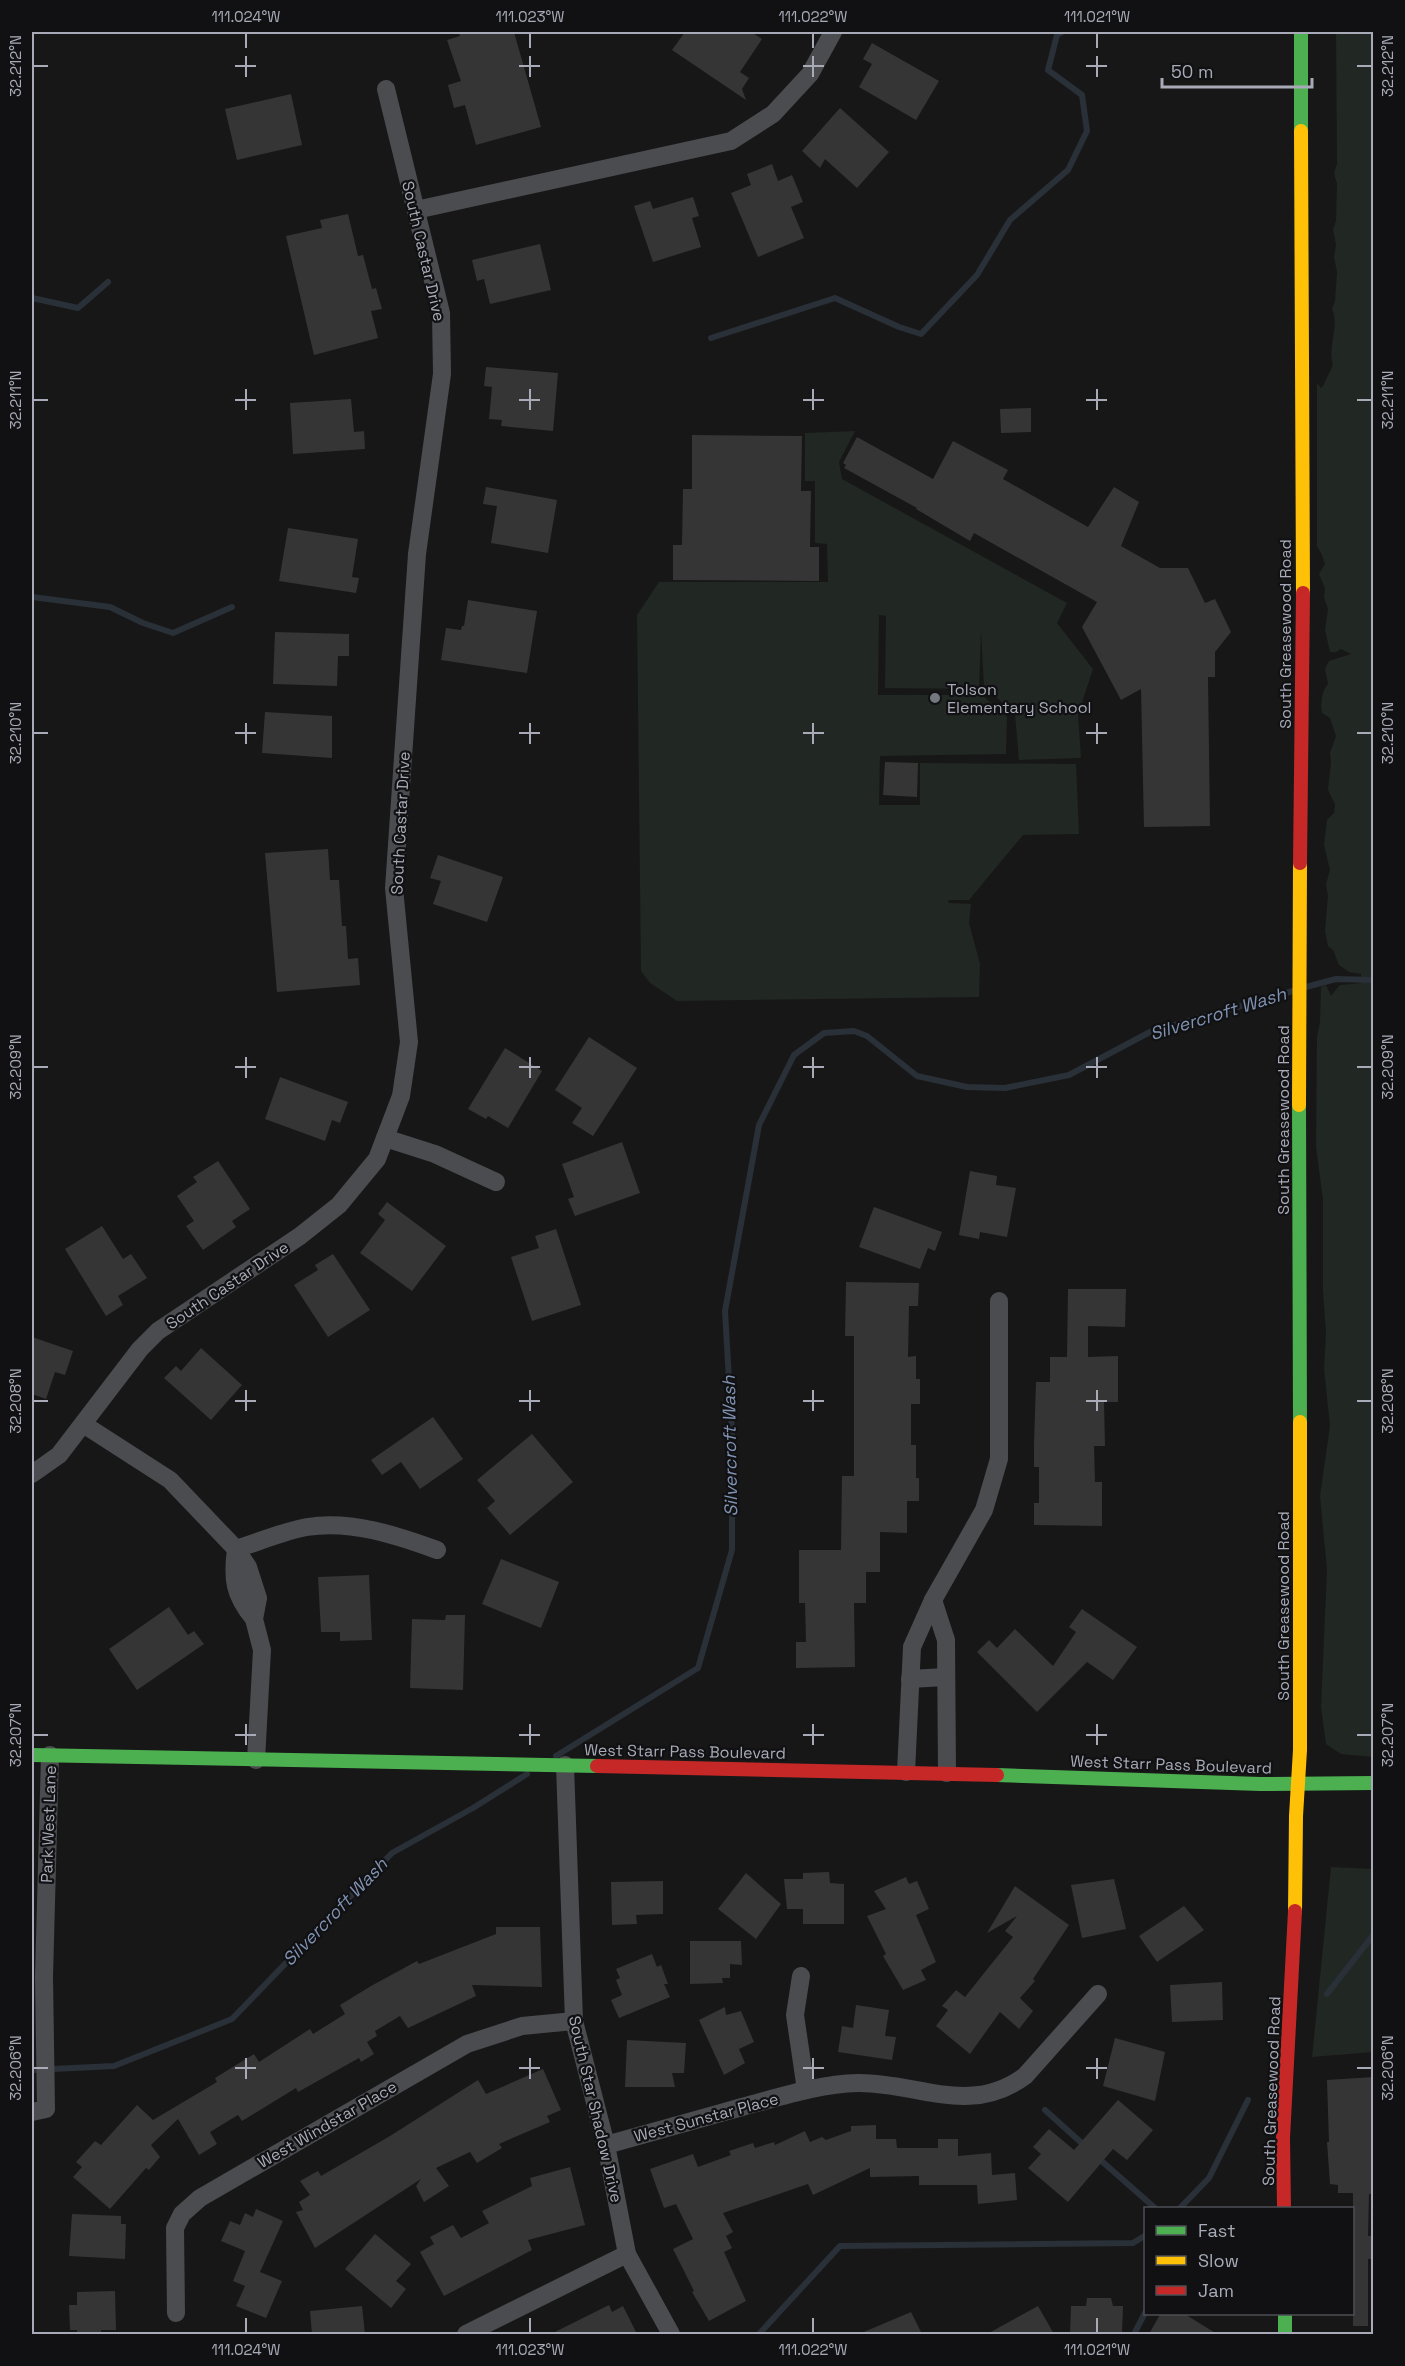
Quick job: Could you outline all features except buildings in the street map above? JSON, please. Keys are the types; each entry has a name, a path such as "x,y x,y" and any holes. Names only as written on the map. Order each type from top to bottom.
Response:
{"main road":[{"name":"South Greasewood Road","path":"1284,2207 1283,2138 1295,1933 1296,1816 1299,1783 1299,1002 1303,568 1300,32"},
{"name":"West Starr Pass Boulevard","path":"41,1755 906,1772 1260,1784 1374,1782"},
{"path":"1285,2315 1285,2334"}],"street":[{"path":"416,210 731,141 773,114 810,74 833,32"},
{"name":"South Castar Drive","path":"32,1474 59,1455 140,1349 158,1331 300,1236 339,1205 377,1159 401,1095 409,1042 394,888 417,554 442,374 441,313 386,89"},
{"path":"385,1138 435,1154 496,1182"},
{"path":"906,1772 912,1647 933,1600 984,1510 999,1459 999,1301"},
{"path":"83,1424 170,1480 236,1549 248,1567 258,1598 254,1619 262,1650 256,1760"},
{"path":"236,1549 307,1527 352,1526 408,1539 437,1550"},
{"path":"933,1600 946,1640 947,1773"},
{"path":"910,1679 945,1677"},
{"name":"Park West Lane","path":"39,2110 41,1755"},
{"name":"South Star Shadow Drive","path":"565,1765 574,2022 606,2145 627,2254 671,2334"},
{"path":"801,1976 795,2015 806,2090"},
{"name":"West Sunstar Place","path":"606,2145 806,2090 843,2084 876,2083 945,2096 986,2095 1011,2086 1024,2076 1098,1994"},
{"name":"West Windstar Place","path":"176,2313 175,2228 177,2211 467,2044 522,2026 574,2022"},
{"path":"466,2334 627,2254"}],"shaded area":[{"path":"1336,32 1374,32 1373,1757 1341,1754 1326,1744 1321,1707 1327,1570 1320,1496 1330,1426 1324,1369 1326,1334 1323,1290 1323,1200 1316,1147 1317,1037 1321,987 1326,985 1331,996 1340,985 1361,983 1361,974 1349,972 1339,965 1333,950 1328,946 1325,931 1328,896 1326,884 1330,870 1324,845 1327,820 1334,813 1335,804 1328,790 1330,753 1336,736 1330,718 1322,713 1321,702 1328,684 1325,669 1329,661 1351,654 1341,649 1330,652 1325,630 1328,609 1324,597 1325,588 1319,574 1325,564 1317,546 1317,383 1321,388 1323,386 1333,365 1331,351 1335,323 1332,309 1335,301 1337,272 1333,229 1336,221 1337,184 1334,173 1337,164"},
{"path":"855,431 839,462 842,479 1067,603 1057,623 1093,669 1078,714 1081,758 1019,760 1015,714 984,686 981,631 979,689 885,688 886,616 879,615 878,695 982,695 1007,717 1006,754 880,756 879,805 920,805 920,763 1076,764 1079,834 1023,835 969,900 948,900 949,903 971,904 969,923 980,964 979,997 677,1001 650,983 641,971 637,615 659,582 828,582 827,544 815,543 815,481 805,481 805,433"},
{"path":"1331,1867 1373,1869 1373,2052 1312,2057"}],"waterway":[{"path":"711,338 835,298 899,327 921,334 977,275 1010,220 1068,170 1087,131 1082,95 1048,70 1057,35 1062,32"},
{"path":"32,298 78,308 108,282"},
{"path":"32,597 110,607 143,623 173,633 232,607"},
{"name":"Silvercroft Wash","path":"1306,987 1336,979 1374,980"},
{"name":"Silvercroft Wash","path":"556,1756 698,1668 732,1550 732,1432 725,1311 759,1125 794,1055 824,1033 854,1031 867,1036 917,1076 967,1087 1005,1088 1069,1075 1150,1032 1293,991"},
{"name":"Silvercroft Wash","path":"32,2070 114,2066 232,2019 392,1853 473,1808 527,1774"},
{"path":"1327,1994 1374,1934"},
{"path":"1181,2207 1209,2178 1248,2100"},
{"path":"1045,2110 1085,2146"},
{"path":"1097,2157 1154,2207"},
{"path":"759,2334 840,2246 1133,2243 1144,2236"},
{"path":"1134,2334 1144,2315"}],"traffic: fast":[{"path":"1301,32 1301,131"},
{"path":"1299,1105 1300,1422"},
{"path":"32,1755 597,1766"},
{"path":"997,1775 1260,1784 1374,1783"},
{"path":"1285,2315 1285,2334"}],"traffic: slow":[{"path":"1301,131 1303,593"},
{"path":"1299,1105 1300,863"},
{"path":"1295,1911 1296,1816 1300,1750 1300,1422"}],"traffic: jam":[{"path":"1300,863 1303,593"},
{"path":"597,1766 997,1775"},
{"path":"1284,2207 1283,2138 1295,1911"}],"place":[{"name":"Tolson Elementary School","path":"935,698"}]}
